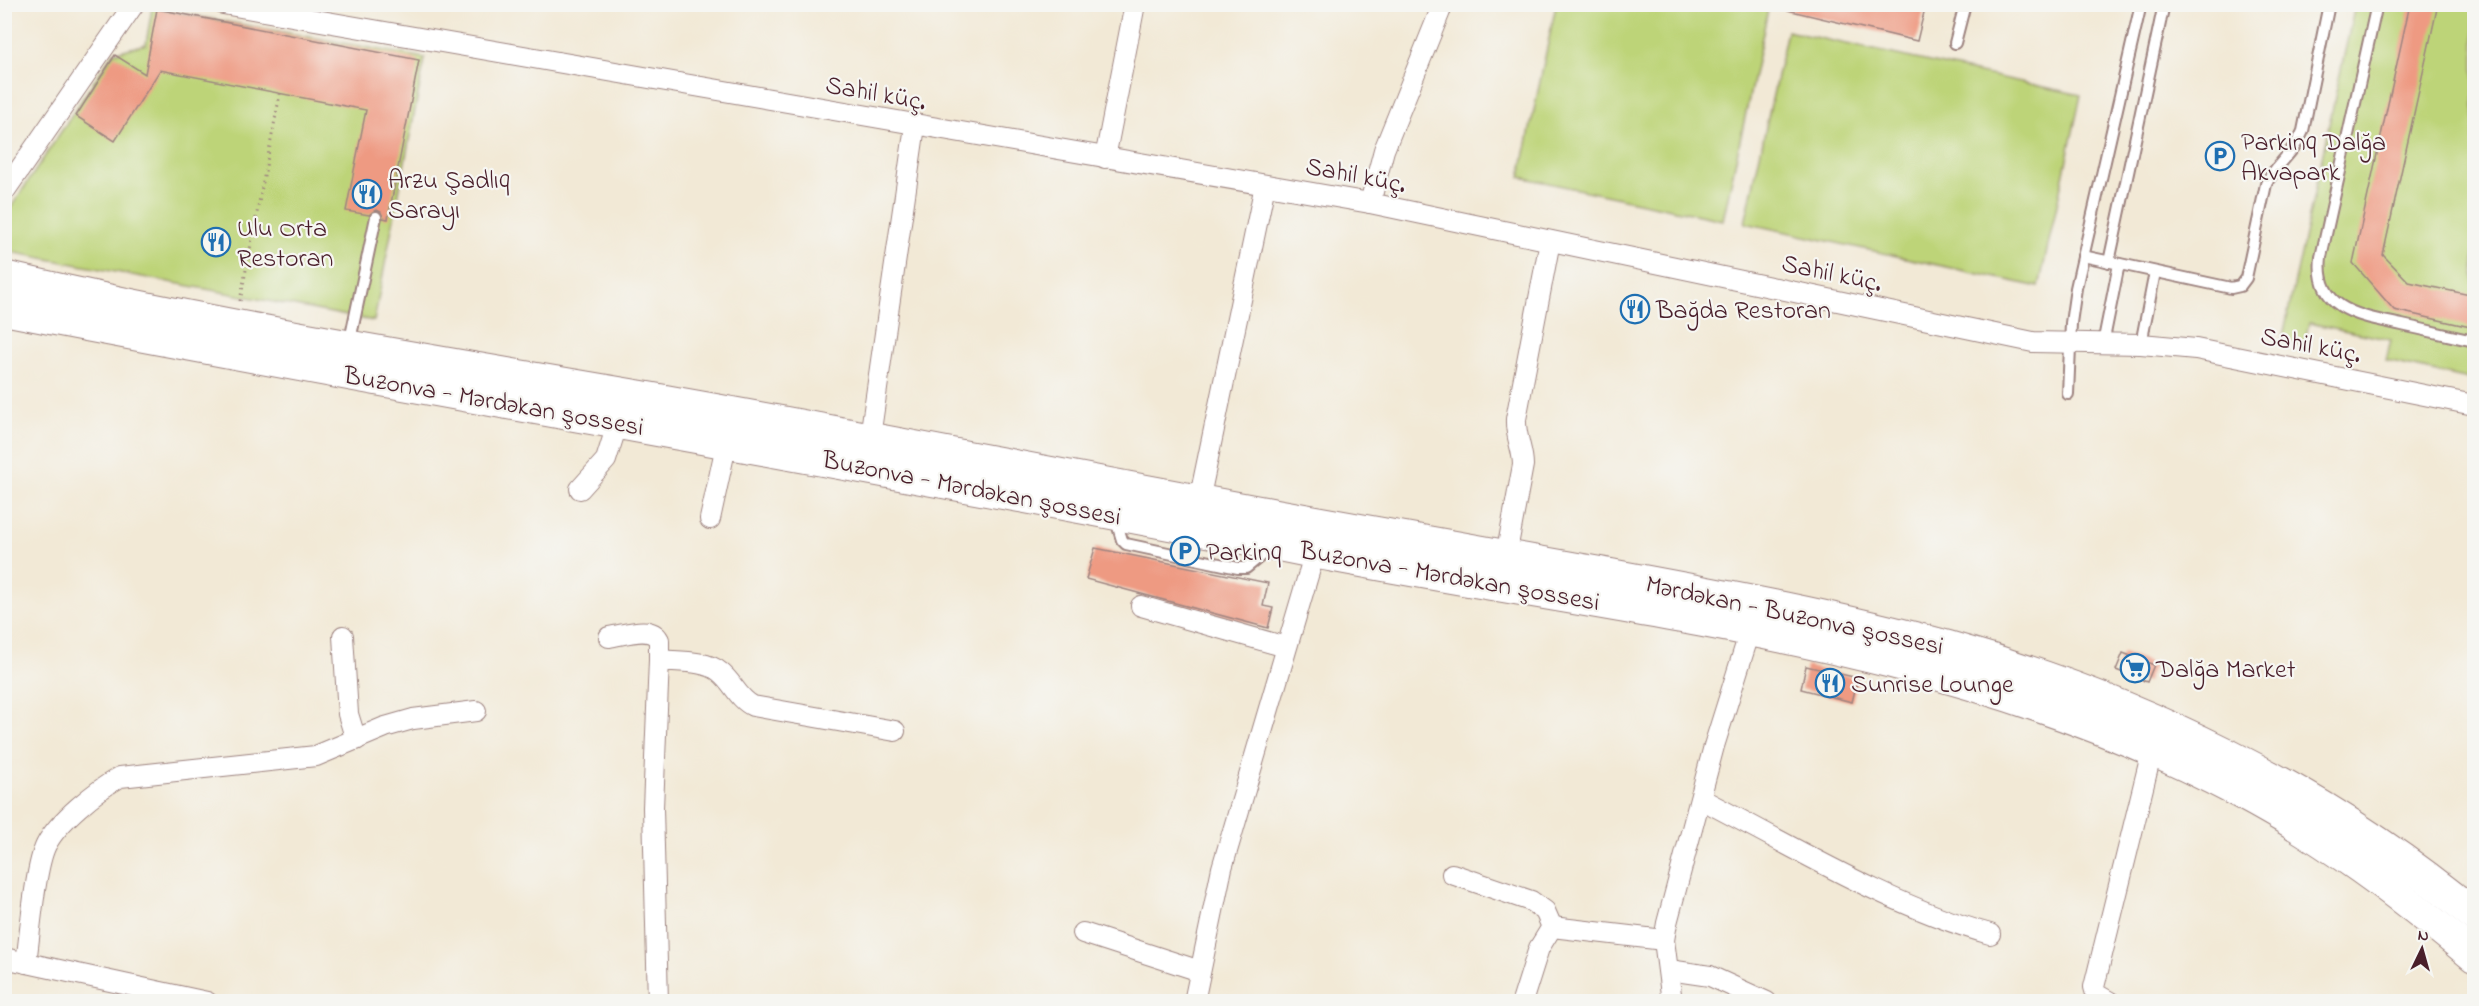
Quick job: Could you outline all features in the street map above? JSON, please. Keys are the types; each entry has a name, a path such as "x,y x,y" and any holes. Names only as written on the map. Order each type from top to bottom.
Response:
{"main road":[{"name":"Mərdəkan - Buzonva şossesi","path":"12,277 349,346 870,437 1199,501 1756,602 1864,625 1956,649 2087,694 2161,724 2235,759 2319,804 2469,907"},
{"name":"Buzonva - Mərdəkan şossesi","path":"4,309 296,365 727,441 1316,552 1751,628 1856,651 1945,676 2061,713 2152,750 2240,792 2303,829 2395,890 2475,956"}],"street":[{"path":"4,192 134,4"},
{"name":"Sahil küç.","path":"223,4 915,126 1371,203 2033,342 2141,344 2217,353 2475,405"},
{"path":"1105,158 1135,4"},
{"path":"1371,203 1384,150 1443,4"},
{"path":"870,437 915,126"},
{"path":"1199,501 1264,185"},
{"path":"1506,556 1523,465 1523,455 1515,433 1516,419 1550,241"},
{"path":"580,489 606,460 618,422"},
{"path":"710,519 727,441"},
{"path":"1194,1002 1222,868 1286,646 1316,552"},
{"path":"1141,606 1286,646"},
{"path":"1672,1002 1664,940 1714,746 1751,628"},
{"path":"609,637 644,631 652,633 659,640 653,808 658,1002"},
{"path":"344,636 348,714 356,740"},
{"path":"659,660 706,665 718,670 744,702 753,706 895,731"},
{"path":"26,963 45,847 59,826 120,777 316,756 385,727 413,719 476,711"},
{"path":"2110,1002 2096,994 2094,987 2152,750"},
{"path":"1701,799 1888,894 1955,924 1990,934"},
{"path":"1452,874 1531,901 1545,911 1552,927"},
{"path":"1552,927 1664,940"},
{"path":"1522,1002 1539,948 1552,927"},
{"path":"1083,933 1200,971"},
{"path":"4,958 207,1002"},
{"path":"1669,970 1710,976 1767,1002"}],"lane":[{"path":"1955,43 1965,4"},
{"path":"2068,394 2070,344 2084,256 2140,4"},
{"path":"2103,344 2114,263 2164,4"},
{"path":"2084,256 2231,288 2240,286 2246,278 2266,184 2271,174 2294,149 2302,131 2329,4"},
{"path":"2377,4 2321,257 2321,279 2334,302 2358,316 2475,341"},
{"path":"349,346 376,217"},
{"path":"2141,344 2155,272"}],"path":[{"path":"236,324 280,94"}],"green space":[{"path":"1556,5 1769,5 1723,220 1520,177"},
{"path":"2355,5 2474,5 2474,380 2386,361 2391,340 2309,323 2304,345 2282,341"},
{"path":"152,8 425,58 374,321 5,251 4,218 113,53 146,44"},
{"path":"1787,31 2081,95 2039,287 1745,223"}],"building":[{"path":"1787,4 1926,4 1917,41 1787,10"},
{"path":"2410,4 2438,4 2383,255 2409,282 2475,296 2475,328 2394,310 2353,263"},
{"path":"157,9 419,60 388,219 383,218 381,212 377,210 369,215 346,211 366,110 160,70 115,141 76,116 115,55 145,74"},
{"path":"1095,548 1268,583 1263,606 1273,608 1268,628 1086,579"},
{"path":"2123,653 2154,665 2147,682 2116,670"},
{"path":"1806,666 1858,678 1852,702 1801,689"}],"place":[{"name":"Parkinq Dalğa Akvapark","path":"2220,156"},
{"name":"Arzu Şadlıq Sarayı","path":"367,194"},
{"name":"Ulu Orta Restoran","path":"216,242"},
{"name":"Bağda Restoran","path":"1635,309"},
{"name":"Parkinq","path":"1185,551"},
{"name":"Dalğa Market","path":"2135,668"},
{"name":"Sunrise Lounge","path":"1830,683"}]}
